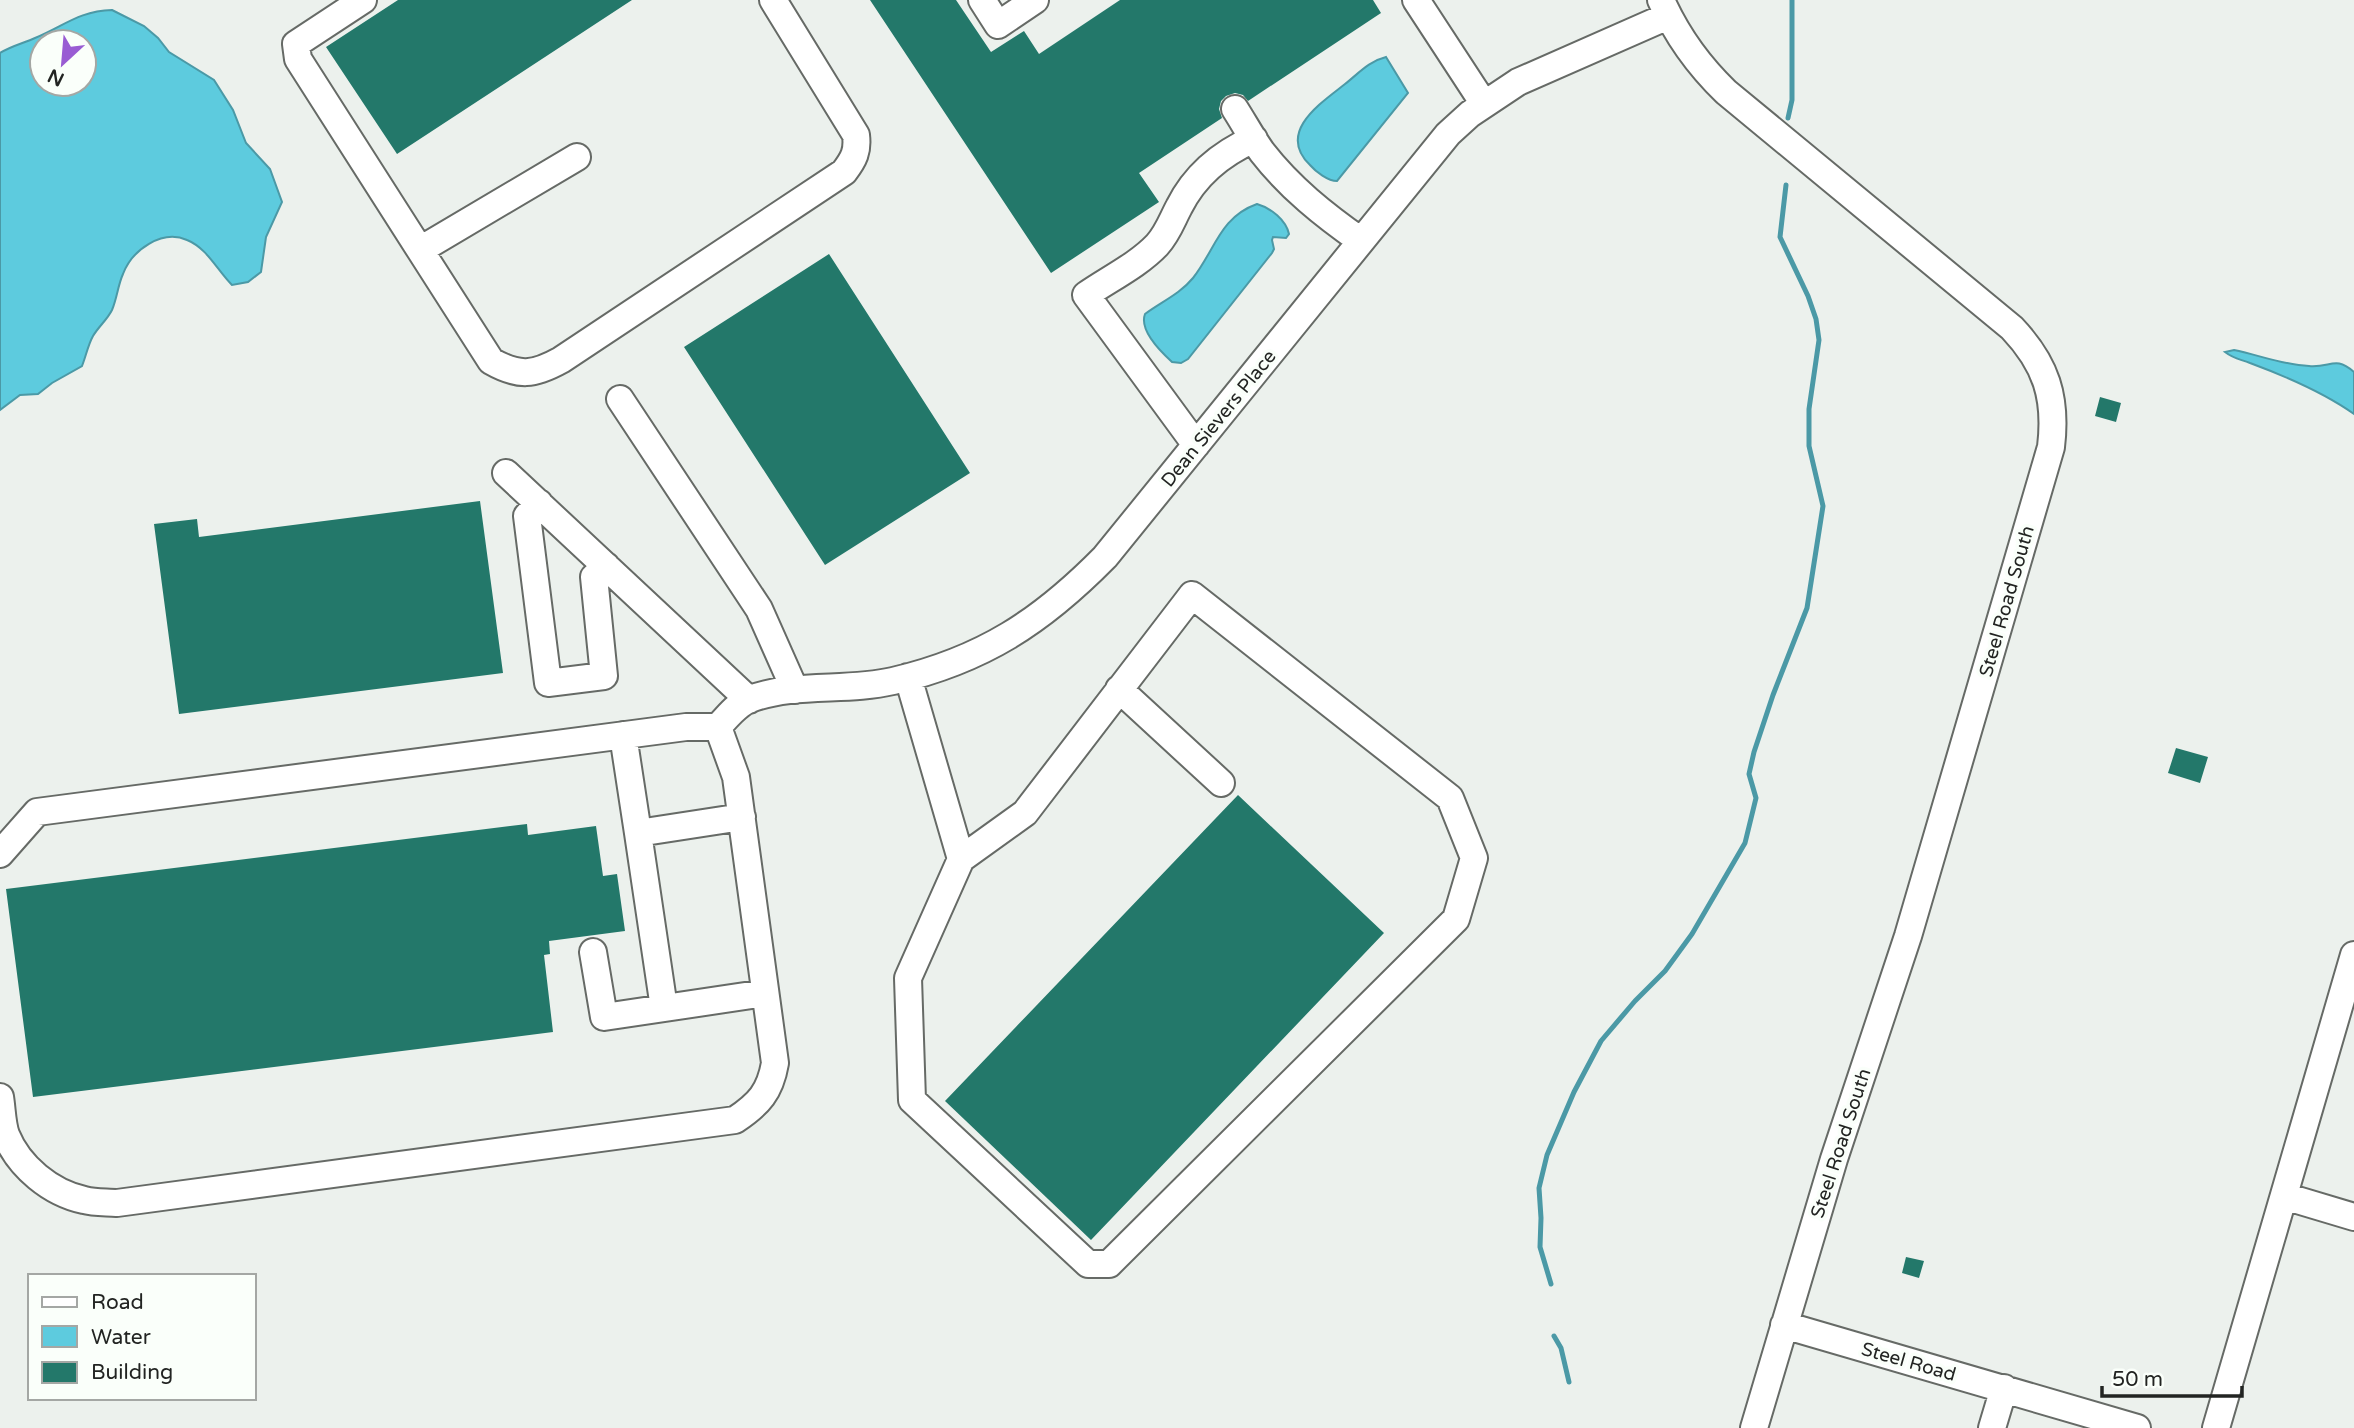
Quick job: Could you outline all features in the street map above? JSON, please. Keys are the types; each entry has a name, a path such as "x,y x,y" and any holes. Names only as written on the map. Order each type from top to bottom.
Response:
{"street":[{"path":"363,0 296,44 298,59 491,361 509,371 540,372 844,172 854,158 856,135 773,0"},
{"path":"982,0 998,25 1035,0"},
{"path":"1416,0 1483,104"},
{"name":"Dean Sievers Place","path":"718,727 749,700 795,690 855,687 908,677 954,663 985,649 1024,626 1070,593 1105,557 1448,134 1483,104 1518,82 1664,8"},
{"name":"Steel Road South","path":"1664,8 1683,43 1707,74 1726,92 2012,328 2038,360 2053,406 2051,447 1908,936 1833,1159 1784,1325"},
{"path":"1236,109 1275,167 1305,198 1361,241"},
{"path":"1196,445 1086,295 1152,249 1166,234 1185,195 1204,172 1227,152 1254,139"},
{"path":"420,250 577,157"},
{"path":"620,399 759,608 795,690"},
{"path":"506,473 749,700"},
{"path":"539,503 527,516 548,683 604,676 594,577 606,566"},
{"path":"1192,596 1450,798 1474,858 1456,919 1109,1264 1088,1264 912,1100 908,978 961,859 1025,813 1192,596"},
{"path":"908,677 961,859"},
{"path":"1119,689 1221,783"},
{"path":"0,854 37,812 686,727 718,727 736,777 775,1063 773,1076 759,1103 735,1120 117,1203 86,1201 61,1194 33,1173 16,1153 5,1134 0,1097"},
{"path":"623,735 664,1008"},
{"path":"638,833 742,817"},
{"path":"593,952 604,1017 765,993"},
{"path":"2216,1428 2354,955"},
{"path":"2284,1196 2354,1217"},
{"path":"1754,1428 1784,1325"},
{"name":"Steel Road","path":"1784,1325 2137,1428"},
{"path":"1992,1428 2004,1388"}],"water":[{"path":"112,10 144,26 169,52 214,80 233,110 246,143 270,169 282,202 266,237 261,272 248,282 232,285 206,254 187,240 168,237 149,244 127,265 112,310 93,336 82,366 38,394 20,395 0,410 0,53 28,40 28,98 98,98 98,28 56,28 90,13"},
{"path":"1386,57 1408,93 1337,181 1326,178 1313,168 1301,153 1298,141 1300,130 1314,109 1369,65"},
{"path":"1257,204 1277,215 1289,234 1286,238 1273,237 1272,253 1188,359 1181,363 1172,362 1148,334 1145,314 1188,284 1226,226 1234,217"},
{"path":"2234,350 2299,365 2337,363 2348,367 2354,372 2354,414 2304,385 2225,352"}],"building":[{"path":"398,0 632,0 397,154 326,47"},
{"path":"870,0 956,0 991,52 1024,31 1039,54 1120,0 1373,0 1381,13 1248,101 1243,95 1235,93 1226,96 1219,109 1222,118 1139,173 1159,202 1051,273"},
{"path":"829,254 970,473 825,565 684,347"},
{"path":"2100,397 2121,403 2116,422 2095,416"},
{"path":"480,501 503,673 179,714 154,524 197,519 199,537"},
{"path":"2176,748 2208,757 2200,783 2168,773"},
{"path":"1238,795 1384,933 1091,1240 945,1101"},
{"path":"527,824 528,835 596,826 603,876 617,874 625,931 549,941 550,954 544,955 553,1032 33,1097 6,889"},
{"path":"1906,1257 1924,1261 1919,1278 1902,1273"}],"waterway":[{"path":"1788,118 1792,100 1792,0"},
{"path":"1551,1284 1540,1247 1539,1188 1547,1155 1574,1092 1601,1041 1665,971 1692,934 1745,843 1756,798 1749,774 1754,752 1807,608 1823,506 1809,446 1809,409 1819,340 1816,319 1808,296 1780,237 1786,185"},
{"path":"1554,1336 1561,1348 1569,1382"}]}
